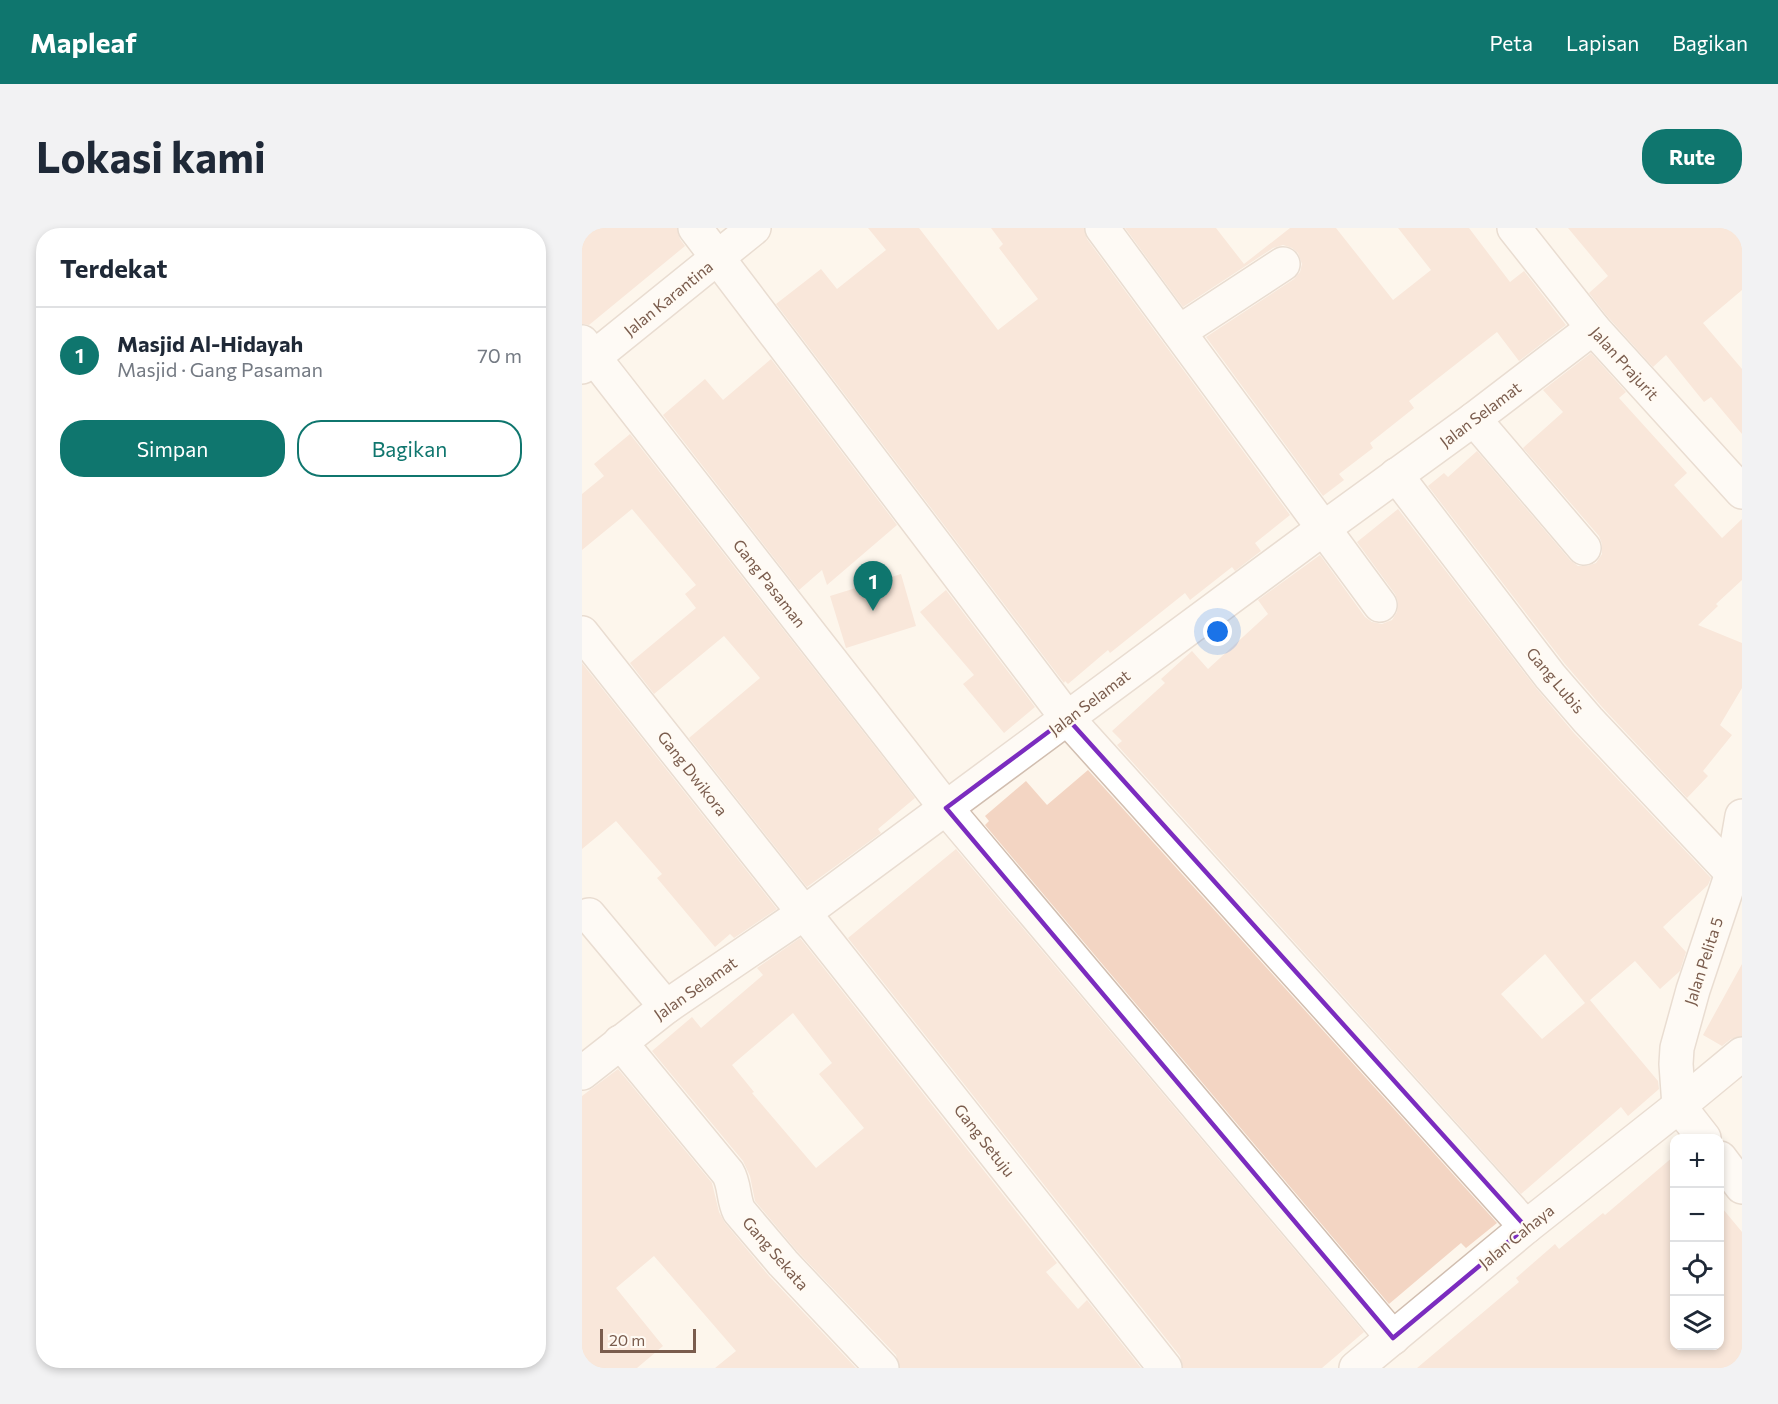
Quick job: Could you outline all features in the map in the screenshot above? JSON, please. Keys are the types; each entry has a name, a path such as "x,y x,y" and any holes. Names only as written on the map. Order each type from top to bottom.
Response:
{"street":[{"path":"695,228 1067,718 1526,1227"},
{"name":"Jalan Karantina","path":"586,356 717,259 754,228"},
{"path":"1102,228 1380,605"},
{"name":"Jalan Prajurit","path":"1514,228 1593,328 1742,492"},
{"path":"1179,333 1283,264"},
{"name":"Jalan Selamat","path":"582,1072 666,1007 804,913 1474,419 1593,328"},
{"name":"Gang Pasaman","path":"586,356 946,808 1393,1338"},
{"path":"1474,419 1584,548"},
{"name":"Gang Lubis","path":"1396,475 1550,676 1588,720 1732,873"},
{"name":"Gang Dwikora","path":"582,633 804,913"},
{"name":"Jalan Pelita 5","path":"1679,1107 1677,1048 1693,990 1732,873 1742,816"},
{"name":"Gang Setuju","path":"804,913 1165,1368"},
{"path":"589,915 666,1007"},
{"name":"Gang Sekata","path":"620,1042 728,1173 732,1179 738,1211 783,1263 882,1368"},
{"name":"Jalan Cahaya","path":"1356,1368 1526,1227 1679,1107 1742,1054"},
{"path":"1679,1107 1701,1134"},
{"path":"1724,1164 1742,1187"}],"highlighted area":[{"path":"1067,718 1526,1227 1393,1338 946,808"}],"building":[{"path":"582,228 677,228 685,246 589,325 582,324"},
{"path":"868,228 919,228 998,330 1038,299 999,248 1003,244 991,228 1084,228 1087,239 1290,515 1255,543 1261,551 1235,571 1232,567 1190,600 1185,593 1110,653 1108,650 1068,684 1065,681 1064,683 776,304 821,269 837,289 886,250"},
{"path":"1125,228 1216,228 1244,264 1290,228 1336,228 1393,300 1431,270 1398,228 1469,228 1510,282 1524,271 1566,325 1519,361 1497,332 1409,401 1414,408 1370,443 1373,448 1339,474 1344,480 1323,496 1206,337 1294,279 1300,272 1302,264 1298,253 1283,245 1273,248 1183,307"},
{"path":"1568,228 1742,228 1742,290 1703,323 1742,369 1742,434 1711,397 1704,402 1666,355 1653,367 1607,316 1589,293 1608,276"},
{"path":"1591,353 1626,392 1619,398 1687,473 1674,485 1722,538 1742,519 1742,580 1716,604 1718,606 1698,625 1742,643 1742,688 1720,725 1732,735 1703,771 1708,776 1687,798 1565,664 1428,486 1444,473 1448,477 1477,451 1570,560 1578,566 1596,563 1602,554 1599,536 1523,448 1563,412 1543,390"},
{"path":"771,359 897,525 827,585 822,570 799,590 663,415 705,379 723,400"},
{"path":"630,434 915,798 878,829 881,833 807,887 689,738 760,678 724,636 654,694 630,663 696,608 685,594 696,585 632,509 582,550 582,494 604,476 594,464"},
{"path":"1398,509 1536,688 1574,733 1711,878 1708,885 1663,927 1686,952 1680,971 1660,989 1635,961 1590,1000 1658,1081 1659,1089 1628,1116 1621,1107 1521,1194 1117,745 1122,741 1112,731 1165,683 1161,679 1192,651 1208,669 1268,614 1258,600 1320,555 1365,617 1372,622 1382,624 1392,620 1397,612 1398,602 1395,594 1357,542","holes":["1545,954 1585,1003 1542,1039 1501,994"]},
{"path":"901,574 916,626 846,648 830,596"},
{"path":"946,590 1035,707 1004,733 963,684 974,675 920,612"},
{"path":"582,663 777,909 734,938 730,934 715,947 657,878 662,874 616,821 582,849"},
{"path":"1088,770 1497,1223 1466,1248 1461,1243 1389,1304 985,825 989,821 985,816 1026,781 1047,805"},
{"path":"956,849 1364,1332 1322,1368 1183,1368 1180,1356 848,938"},
{"path":"800,938 1057,1263 1046,1272 1078,1309 1087,1300 1141,1368 900,1368 896,1355 797,1251 755,1201 750,1176 743,1161 652,1051 692,1017 701,1028 763,975 757,968","holes":["793,1013 832,1063 819,1074 864,1128 816,1168 752,1093 754,1092 732,1065"]},
{"path":"1742,964 1742,1036 1731,1039 1722,1046 1703,1035"},
{"path":"618,1069 712,1183 719,1212 725,1223 769,1276 856,1368 715,1368 736,1351 654,1256 616,1288 663,1346 637,1368 582,1368 582,1096"},
{"path":"1670,1159 1670,1350 1724,1350 1724,1210 1742,1232 1742,1368 1417,1368 1519,1282 1516,1278 1555,1244 1559,1249 1603,1213 1605,1215"}],"place":[{"name":"Masjid Al-Hidayah","path":"873,611"}]}
